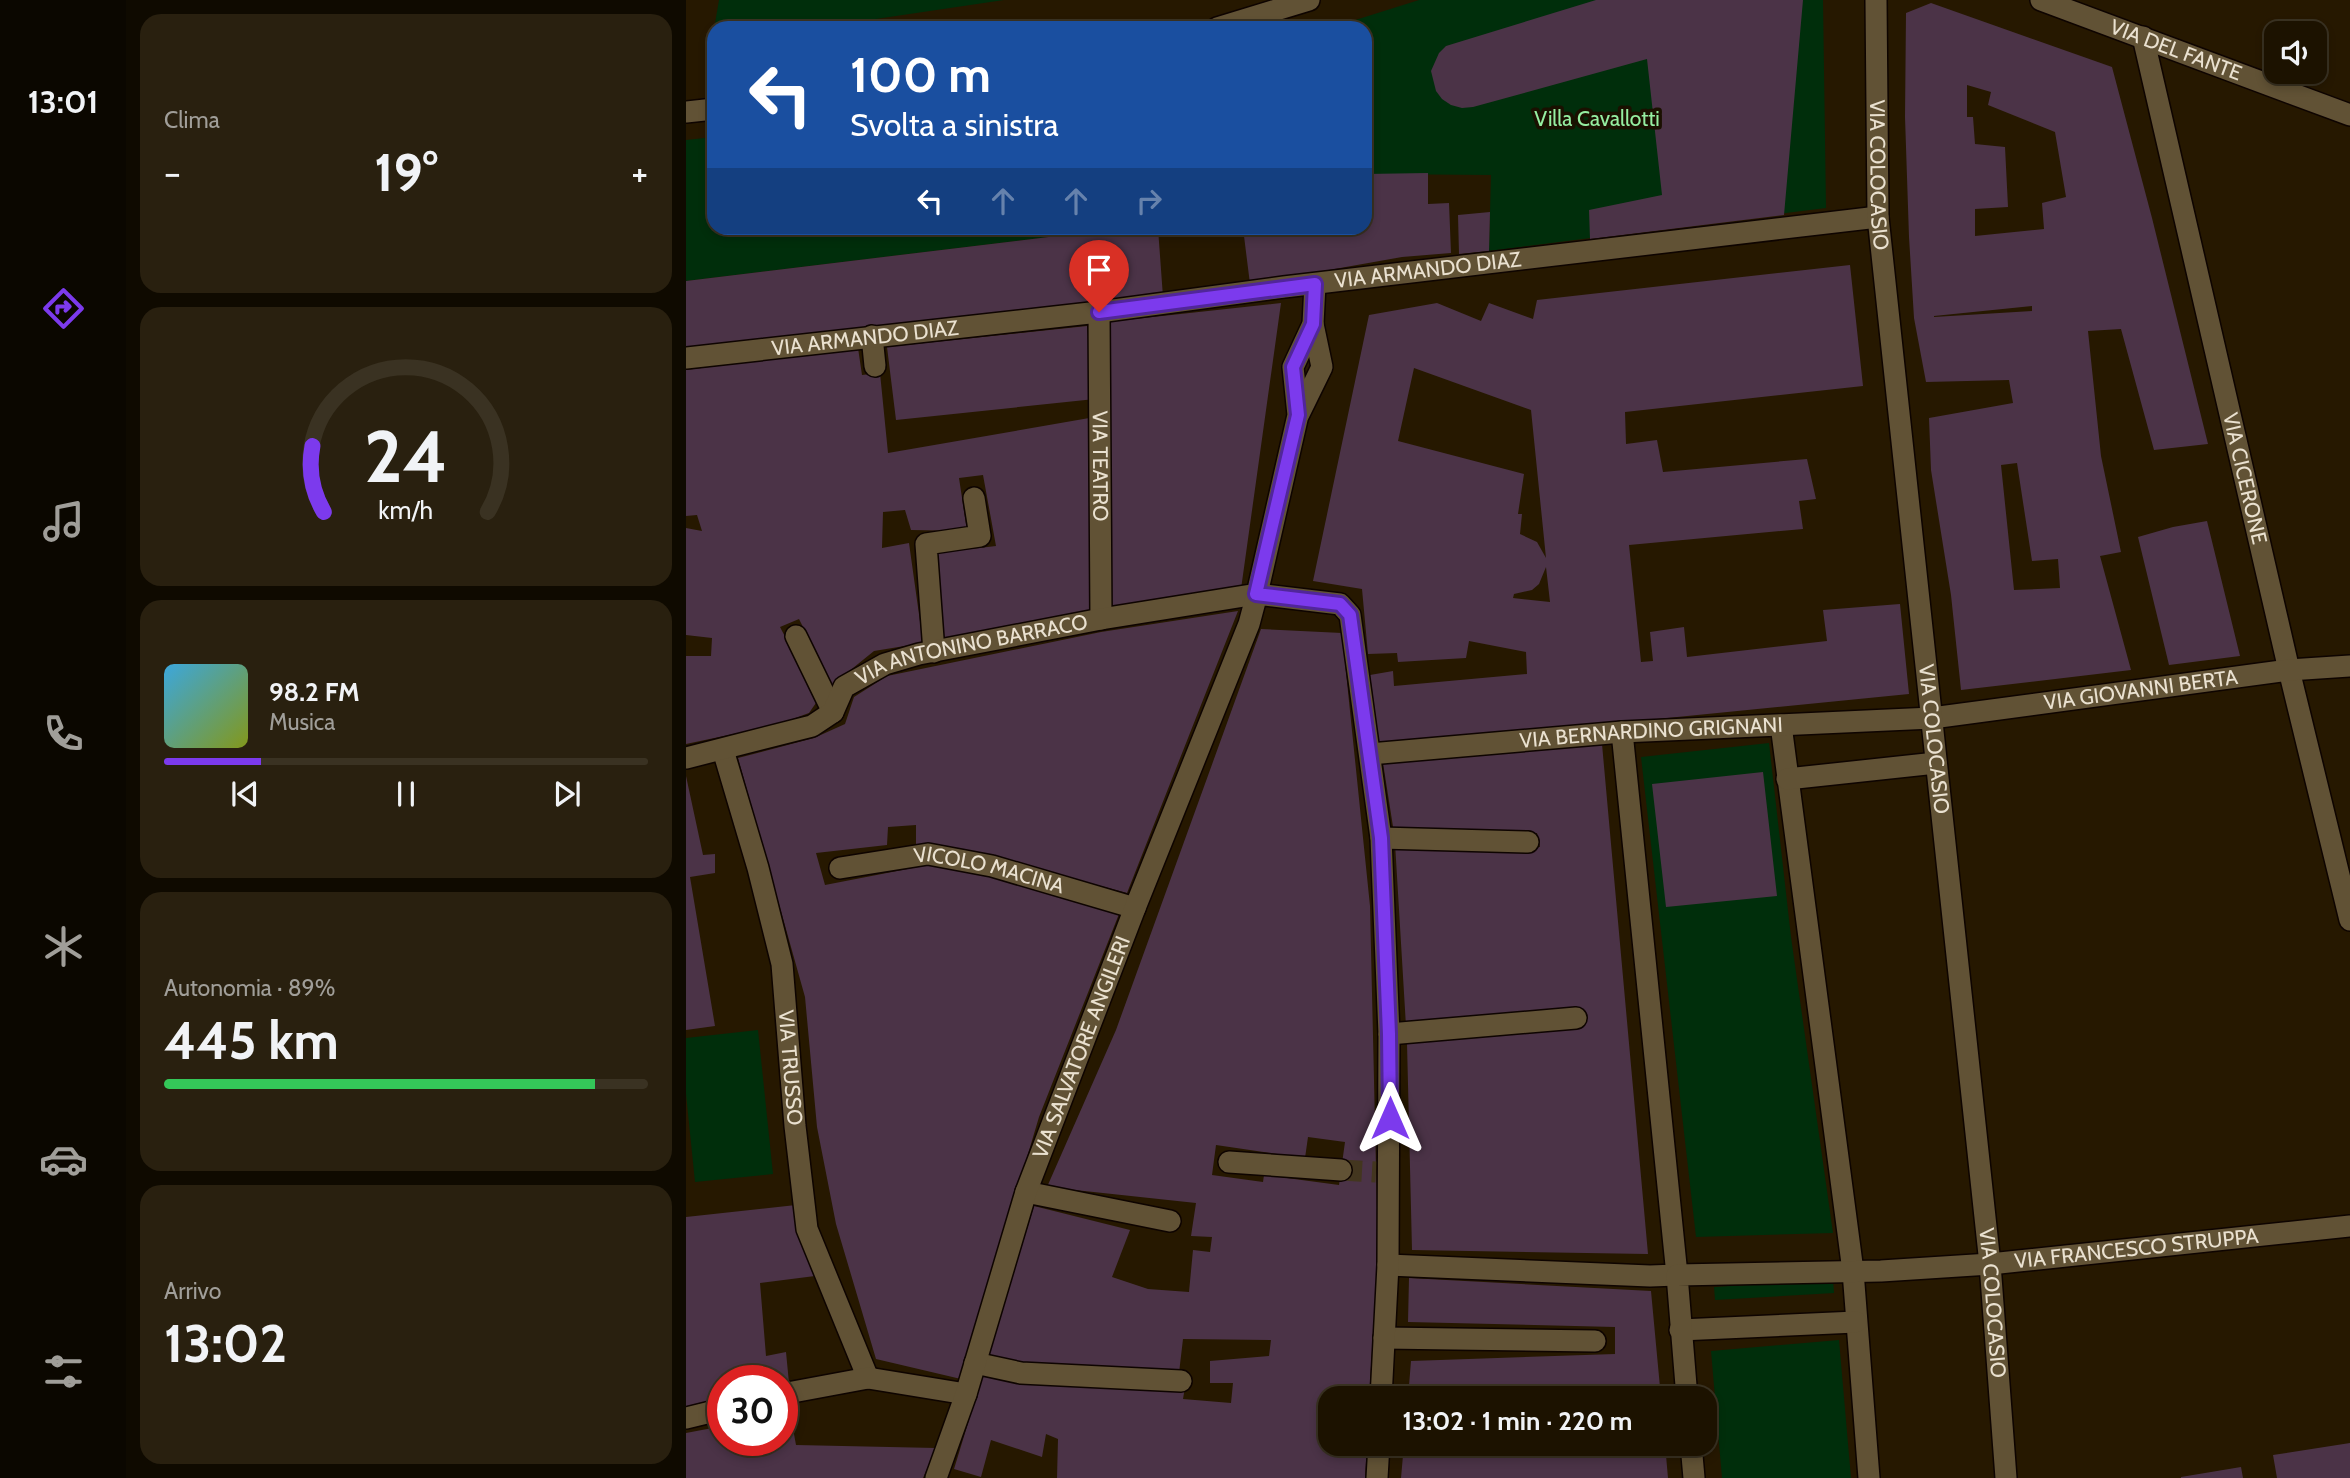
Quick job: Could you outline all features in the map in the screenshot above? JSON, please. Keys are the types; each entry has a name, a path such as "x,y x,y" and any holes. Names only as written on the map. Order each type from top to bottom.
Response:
{"street":[{"path":"1240,21 1309,0"},
{"name":"VIA COLOCASIO","path":"1876,0 1878,217 1990,1264 2006,1478"},
{"name":"VIA DEL FANTE","path":"2041,0 2350,115"},
{"name":"VIA CICERONE","path":"2143,37 2289,670 2350,920"},
{"path":"686,112 707,110"},
{"name":"VIA ARMANDO DIAZ","path":"686,358 1099,312 1878,217"},
{"name":"VIA SALVATORE ANGILERI","path":"936,1478 966,1394 1026,1192 1135,908 1249,624 1248,596 1298,415 1293,367 1313,324 1315,284"},
{"name":"VIA TEATRO","path":"1099,312 1101,619"},
{"path":"872,336 875,366"},
{"path":"934,652 926,544 980,536 974,498"},
{"name":"VIA ANTONINO BARRACO","path":"833,712 844,687 885,664 1101,619 1248,596 1340,604 1350,615 1370,754"},
{"path":"686,758 811,726 833,712 796,636"},
{"name":"VIA GIOVANNI BERTA","path":"1932,718 2289,670 2350,666"},
{"name":"VIA BERNARDINO GRIGNANI","path":"1370,754 1622,732 1932,718"},
{"path":"1781,725 1853,1271 1869,1478"},
{"path":"1622,732 1686,1386"},
{"name":"VIA TRUSSO","path":"723,750 758,868 782,964 795,1126 807,1229 868,1378"},
{"path":"1370,754 1381,838 1389,1034 1383,1173 1388,1265 1382,1386"},
{"path":"1787,779 1936,762"},
{"path":"1381,838 1528,842"},
{"name":"VICOLO MACINA","path":"840,868 928,854 992,866 1135,908"},
{"path":"1389,1034 1576,1018"},
{"path":"1228,1162 1342,1170"},
{"path":"1026,1192 1170,1221"},
{"name":"VIA FRANCESCO STRUPPA","path":"1388,1265 1650,1276 1881,1271 1990,1264 2350,1226"},
{"path":"1680,1330 1856,1322"},
{"path":"1384,1338 1595,1341"},
{"path":"975,1363 1021,1373 1181,1381"},
{"path":"798,1391 868,1378 966,1394"},
{"path":"686,1418 707,1413"},
{"path":"1377,1478 1378,1456"},
{"path":"1692,1456 1694,1478"}],"green space":[{"path":"719,0 1004,0 862,21 715,21"},
{"name":"Villa Cavallotti","path":"1419,0 1823,0 1826,208 1489,251 1491,175 1372,174 1372,21 1352,21"},
{"path":"707,138 707,235 1064,235 686,281 686,140"},
{"path":"1769,743 1791,937 1833,1233 1696,1237 1641,757"},
{"path":"758,1030 773,1174 695,1182 686,1094 686,1038"},
{"path":"1833,1280 1834,1293 1715,1300 1714,1287"},
{"path":"1839,1340 1851,1478 1722,1478 1717,1386 1714,1386 1711,1351"}],"building":[{"path":"1596,0 1803,0 1784,215 1590,239 1589,210 1662,195 1647,59 1473,107 1451,105 1436,91 1431,71 1439,53 1446,46"},
{"path":"1931,3 2112,67 2208,444 2154,450 2121,329 2088,331 2101,456 2121,552 2100,556 2131,670 1961,690 1951,595 1931,470 1929,418 2013,403 2009,380 1926,382 1914,318 1909,237 1905,117 1906,13","holes":["1967,85 1991,92 1988,105 2055,132 2066,197 2042,203 2044,229 1975,236 1975,209 2008,207 2005,147 1975,144 1973,117 1967,117","2032,306 2032,311 1934,316","2017,463 2032,561 2058,559 2060,588 2014,590 2001,465"]},
{"path":"1428,173 1428,204 1449,203 1451,253 1402,257 1250,284 1244,235 1372,235 1372,174"},
{"path":"1490,212 1489,251 1459,254 1458,215"},
{"path":"1064,235 1159,235 1163,297 686,347 686,281"},
{"path":"1850,265 1863,386 1625,412 1626,444 1657,440 1663,472 1807,459 1816,499 1799,501 1803,529 1629,545 1641,662 1653,661 1650,632 1684,627 1687,657 1827,641 1823,610 1900,604 1909,694 1647,720 1379,742 1370,675 1393,671 1394,686 1527,674 1526,652 1469,641 1466,658 1398,662 1397,653 1368,654 1362,589 1313,581 1369,315 1437,303 1481,321 1489,303 1533,319 1537,300","holes":["1414,368 1531,410 1546,558 1537,542 1520,534 1522,514 1518,514 1524,474 1398,441","1546,567 1550,602 1513,598 1514,594 1532,590 1539,584"]},
{"path":"1281,303 1241,589 1109,611 1107,322"},
{"path":"1087,326 1095,399 896,420 887,347"},
{"path":"858,348 862,375 880,373 888,453 1095,417 1095,613 943,639 937,553 996,546 983,475 959,478 967,531 911,530 905,510 883,512 882,548 909,543 923,643 874,651 832,685 799,619 780,627 818,700 809,713 776,725 686,744 686,656 711,656 712,638 686,635 686,528 702,531 697,515 686,516 686,370"},
{"path":"2207,521 2240,656 2169,665 2138,537"},
{"path":"1238,611 1127,893 978,853 916,844 916,825 888,827 887,845 816,853 825,885 928,865 994,878 1119,914 1039,1117 961,1379 876,1359 836,1224 817,1127 805,997 738,758 814,738 845,724 854,697 887,676 1101,632"},
{"path":"1261,629 1342,633 1370,906 1378,1254 1370,1386 1318,1386 1318,1456 1366,1456 1365,1478 1057,1478 1058,1439 1046,1434 1042,1457 991,1440 981,1477 954,1469 983,1374 1033,1385 1185,1387 1183,1399 1231,1403 1233,1383 1210,1383 1210,1361 1269,1356 1271,1340 1183,1339 1179,1373 1163,1369 1024,1364 988,1358 1034,1206 1130,1230 1112,1277 1148,1289 1189,1292 1193,1250 1210,1252 1212,1237 1191,1236 1196,1203 1047,1187 1116,1030","holes":["1308,1137 1345,1142 1339,1185 1264,1175 1263,1182 1212,1175 1216,1145 1305,1158"]},
{"path":"1602,744 1648,1254 1412,1250 1407,1043 1395,843 1540,847 1537,833 1394,833 1383,763"},
{"path":"1763,772 1777,896 1666,907 1652,784"},
{"path":"686,776 703,855 715,854 715,873 690,877 715,1026 686,1030"},
{"path":"796,1205 815,1276 760,1283 766,1356 786,1352 787,1365 707,1365 707,1406 686,1412 686,1217"},
{"path":"1409,1278 1651,1291 1660,1386 1409,1386 1411,1361 1615,1354 1615,1327 1408,1322"},
{"path":"707,1429 707,1456 798,1456 798,1445 936,1448 923,1478 686,1478 686,1433"},
{"path":"2350,1443 2350,1478 2277,1478 2273,1455"},
{"path":"1403,1456 1666,1456 1668,1478 1401,1478"},
{"path":"2241,1467 2243,1478 2181,1478 2181,1477"}],"tunnel":[{"path":"1341,1170 1376,1172"}],"route":[{"path":"1099,312 1315,284 1313,324 1293,367 1298,415 1256,594 1340,604 1350,615 1381,838 1390,1118"}]}
